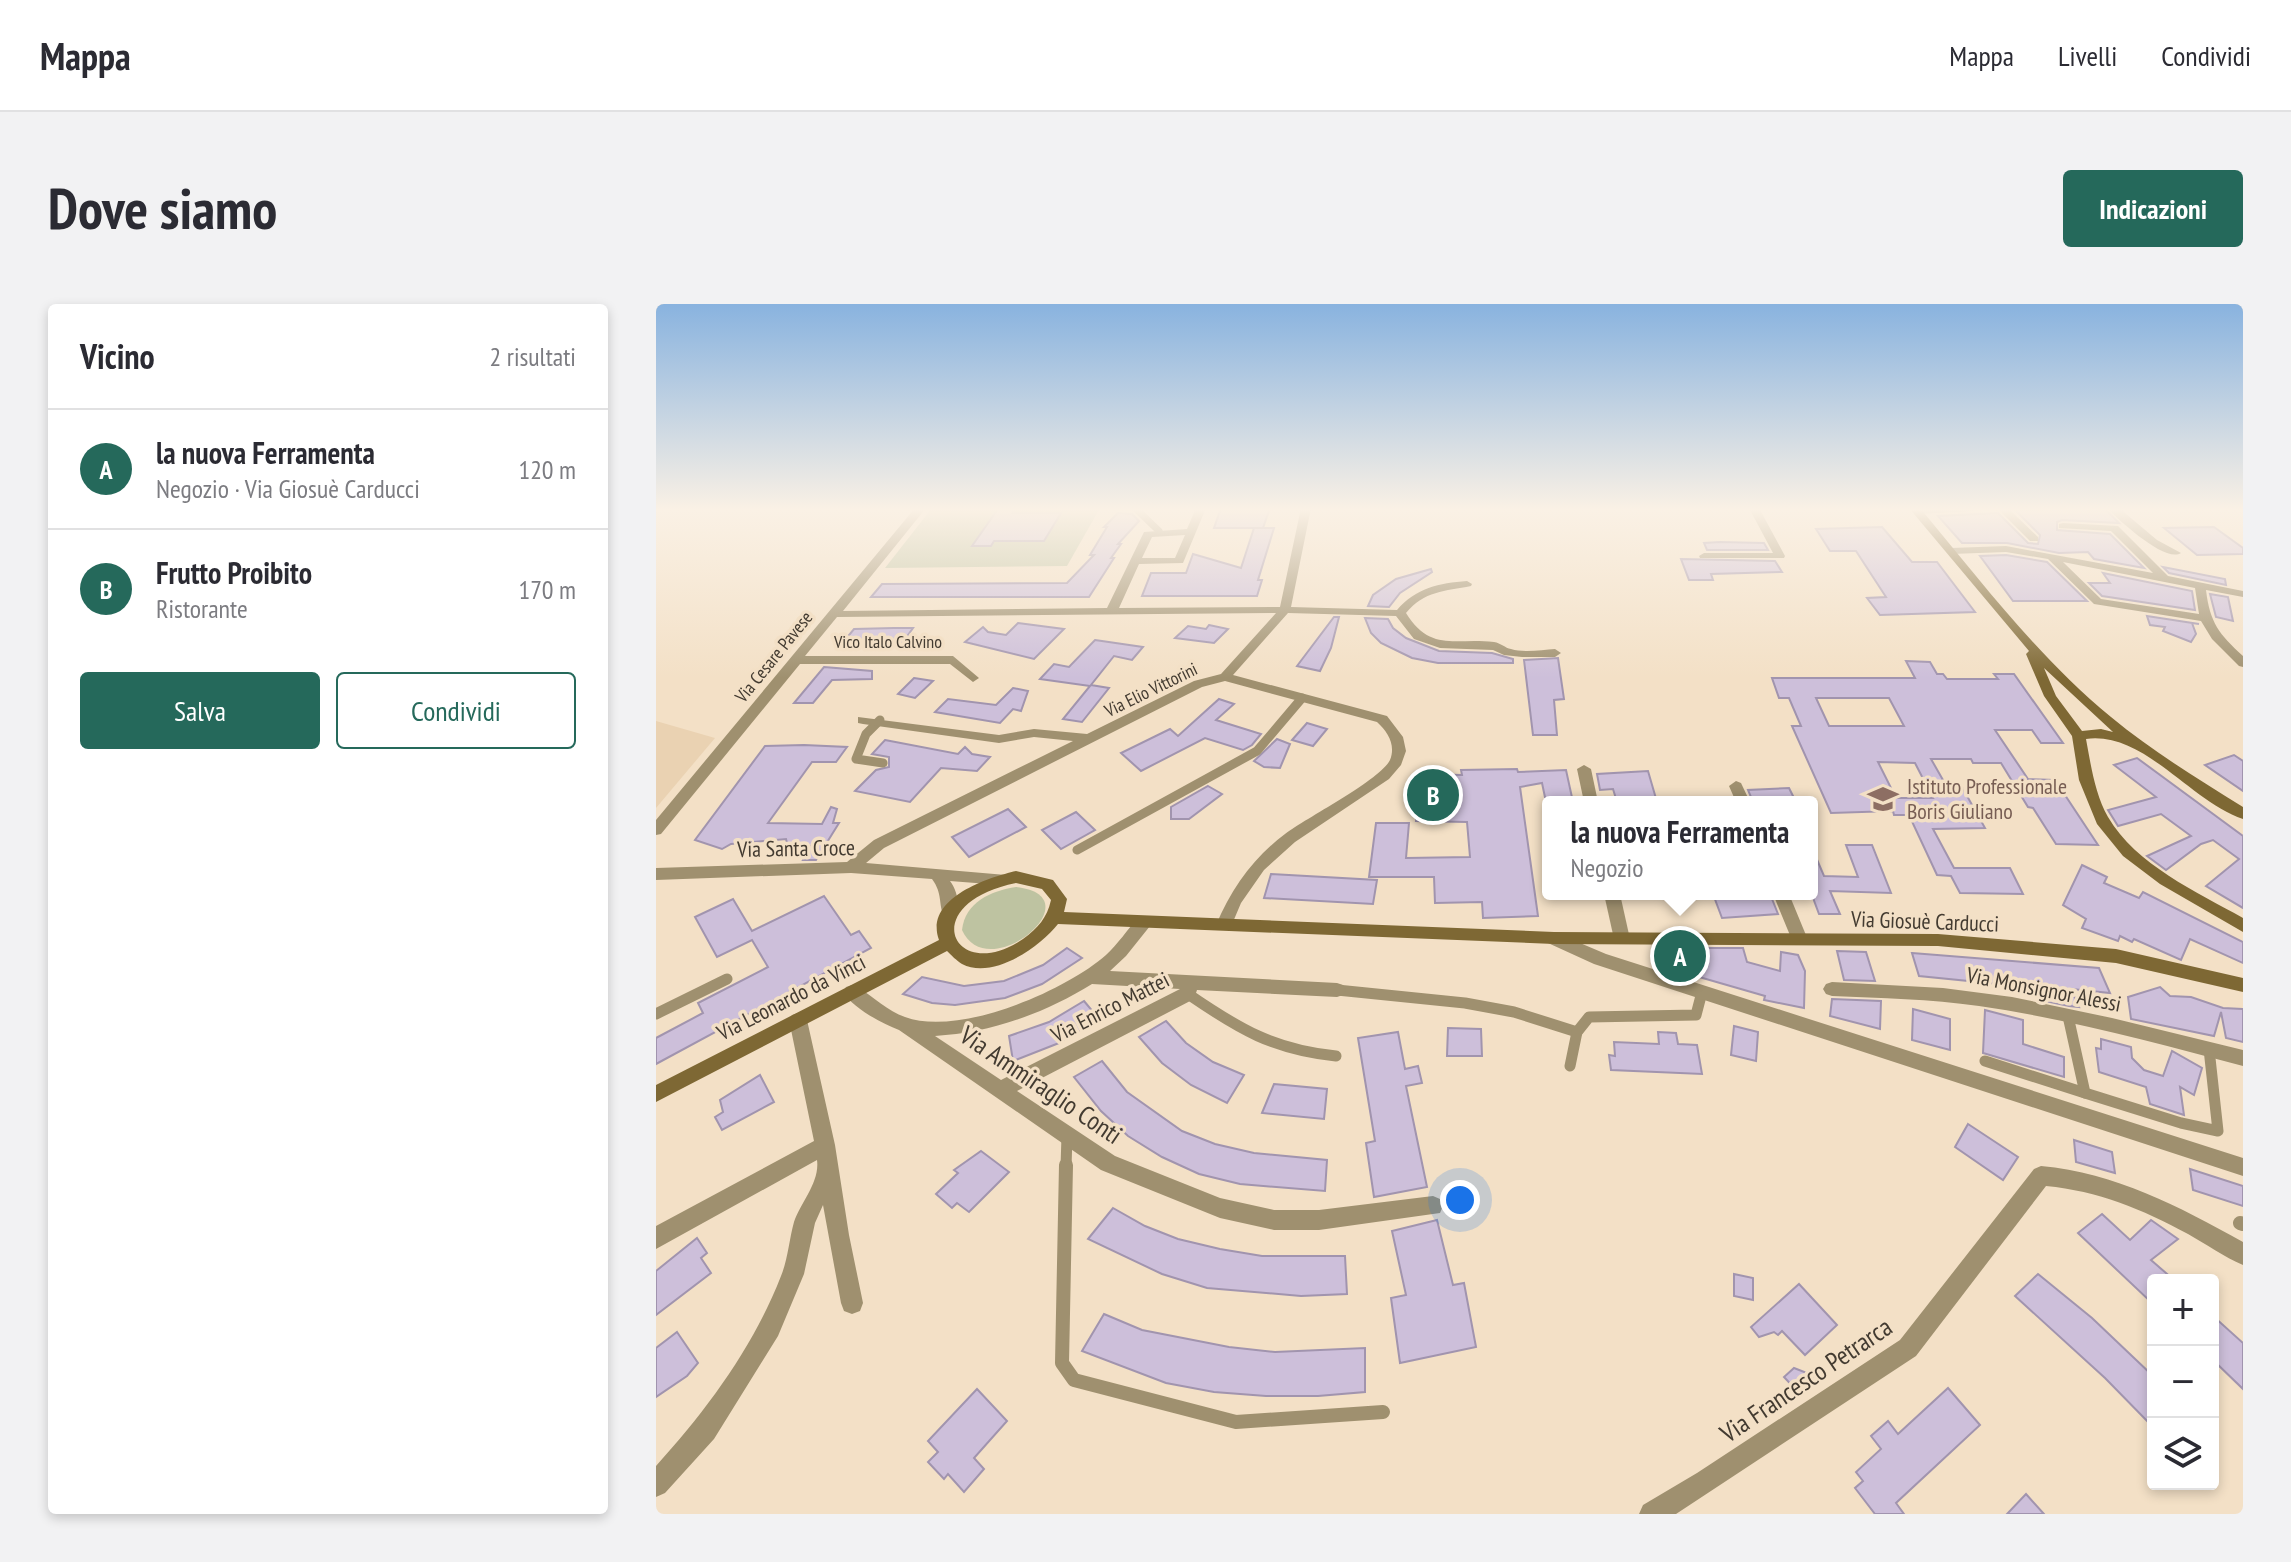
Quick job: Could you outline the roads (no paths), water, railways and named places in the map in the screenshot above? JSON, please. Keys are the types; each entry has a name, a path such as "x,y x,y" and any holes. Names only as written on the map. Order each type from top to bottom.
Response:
{"street":[{"name":"Via Cesare Pavese","path":"656,830 874,564"},
{"path":"1112,610 1134,564"},
{"path":"1285,610 1294,564"},
{"path":"1962,564 2026,642 2064,680 2135,743 2243,814"},
{"path":"2060,564 2098,602 2203,618"},
{"path":"2094,564 2243,594"},
{"path":"2151,564 2164,578"},
{"path":"1400,613 1409,600 1425,590 1467,584"},
{"path":"2200,586 2203,618 2214,635 2243,663"},
{"path":"833,614 1112,610 1400,613"},
{"name":"Via Elio Vittorini","path":"851,867 879,844 1198,684 1225,677 1285,610"},
{"path":"1400,613 1409,632 1433,643 1498,646 1507,653 1555,653"},
{"path":"2026,642 2050,696 2079,736 2086,780 2102,820 2128,852 2165,880 2243,926"},
{"name":"Vico Italo Calvino","path":"795,660 953,660 973,678"},
{"path":"2042,675 2053,674 2064,680"},
{"path":"1056,918 1224,925 1233,899 1249,874 1286,839 1389,772 1397,758 1400,743 1395,729 1382,719 1225,677"},
{"name":"Via Elio Vittorini","path":"863,720 999,739 1034,733 1092,739"},
{"path":"2079,736 2101,733 2135,743"},
{"path":"1584,769 1590,796"},
{"path":"1736,786 1740,796"},
{"name":"Via Santa Croce","path":"656,874 851,867 1001,879"},
{"path":"936,873 948,889 948,943 958,953 973,958 993,959 1032,944 1047,932 1056,918 1059,904 1055,892 1046,883 1031,878 1001,879 971,892 950,913"},
{"path":"1613,900 1622,939"},
{"path":"1783,900 1800,940"},
{"name":"Via Ammiraglio Conti","path":"905,1025 956,1028 1013,1013 1071,990 1111,960 1144,922"},
{"name":"Via Giosuè Carducci","path":"1224,925 1554,938 1938,940 2116,956 2243,985"},
{"path":"1554,938 1600,959 2243,1167"},
{"name":"Via Leonardo da Vinci","path":"656,1094 948,943"},
{"path":"1088,977 1189,988 1337,990"},
{"name":"Via Enrico Mattei","path":"1000,1090 1189,988"},
{"name":"Via Monsignor Alessi","path":"1832,989 1978,998 2243,1058"},
{"name":"Via Ammiraglio Conti","path":"852,992 1108,1163 1220,1208 1274,1220 1319,1220 1433,1206"},
{"path":"798,1020 825,1145 852,1303"},
{"path":"656,1238 825,1145"},
{"path":"656,1484 705,1430 770,1328 793,1274 805,1222 829,1170"},
{"name":"Via Francesco Petrarca","path":"1652,1514 1908,1348 2041,1176 2076,1177 2146,1200 2243,1254"}],"lane":[{"path":"1077,850 1257,751 1302,698"},
{"path":"880,720 866,734 856,759 883,763"},
{"path":"656,1014 727,979"},
{"path":"1189,988 1262,1042 1299,1053 1336,1056"},
{"path":"1337,990 1465,1003 1514,1012 1577,1032"},
{"path":"1570,1066 1577,1032 1589,1017 1696,1015 1702,992"},
{"path":"2068,1016 2085,1093"},
{"path":"1985,1061 2181,1123 2218,1131 2209,1049"},
{"path":"1067,1134 1062,1363 1074,1380 1236,1422 1383,1412"}],"place":[{"name":"Frutto Proibito","path":"1433,795"},
{"name":"Istituto Professionale Boris Giuliano","path":"1883,799"},
{"name":"la nuova Ferramenta","path":"1680,956"}]}
